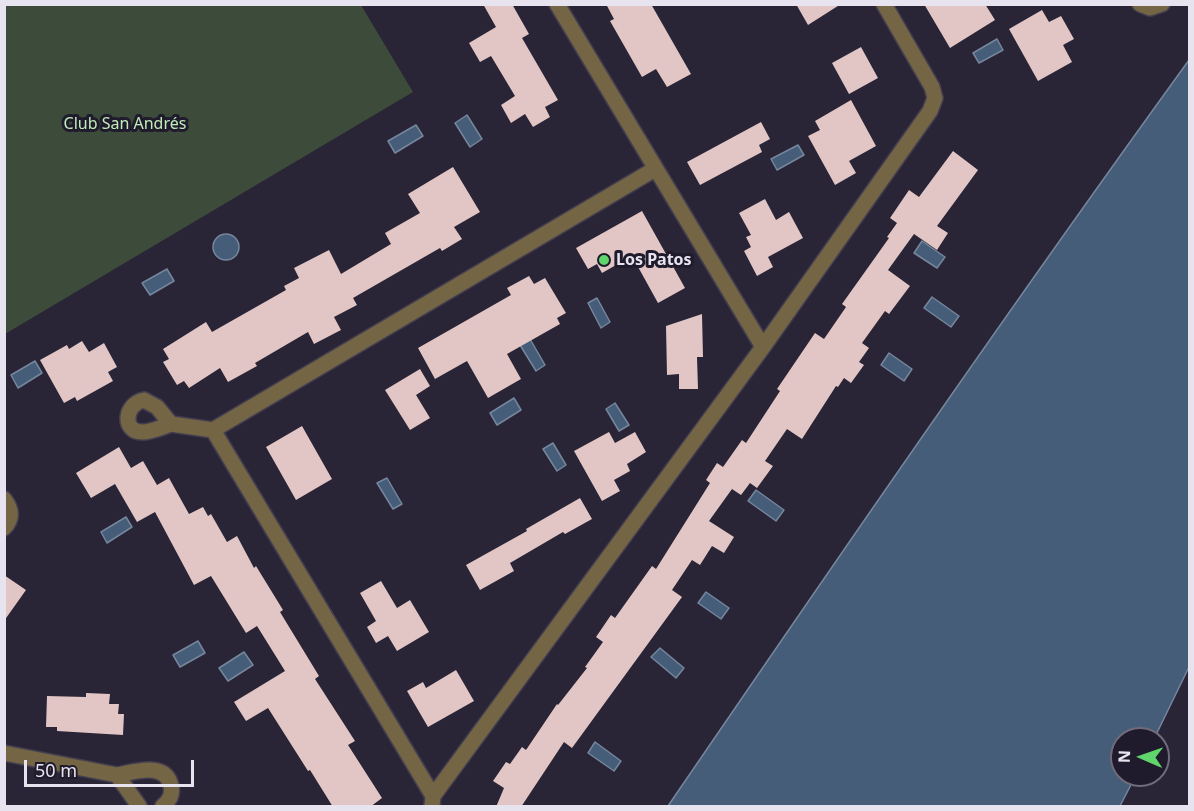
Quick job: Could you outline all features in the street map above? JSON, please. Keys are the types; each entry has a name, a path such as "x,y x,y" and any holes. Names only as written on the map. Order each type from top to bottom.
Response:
{"street":[{"path":"557,4 763,347"},
{"path":"213,430 432,802 763,347 930,111 935,98 932,87 884,4"},
{"path":"1140,4 1150,8 1162,4"},
{"path":"171,424 213,430 655,168"},
{"path":"4,499 11,516 4,528"},
{"path":"4,753 117,775 147,770 160,771 169,779 172,792 163,807"},
{"path":"117,775 139,807"}],"green space":[{"name":"Club San Andrés","path":"4,5 361,5 413,92 5,334"}],"water":[{"path":"997,39 1003,50 979,63 973,53"},
{"path":"1189,60 1189,667 1160,727 1110,727 1110,787 1130,787 1120,806 668,806 926,432"},
{"path":"467,115 482,139 470,147 455,123"},
{"path":"416,125 423,136 395,153 388,141"},
{"path":"798,145 804,155 777,170 771,159"},
{"path":"226,234 235,238 239,247 235,256 226,260 217,256 213,247 217,238"},
{"path":"922,241 945,257 937,268 914,253"},
{"path":"167,269 174,281 150,295 142,283"},
{"path":"932,297 959,316 951,327 924,308"},
{"path":"597,298 610,322 601,328 588,303"},
{"path":"530,339 545,365 536,371 520,345"},
{"path":"889,353 912,369 904,381 881,365"},
{"path":"35,361 42,373 18,388 11,375"},
{"path":"514,398 521,410 497,425 490,413"},
{"path":"615,403 629,425 619,431 606,409"},
{"path":"553,443 566,465 557,471 543,449"},
{"path":"387,478 402,504 393,509 377,483"},
{"path":"756,490 784,510 776,521 748,501"},
{"path":"126,517 132,527 107,543 101,532"},
{"path":"706,592 729,608 721,619 698,603"},
{"path":"198,641 205,653 180,667 173,655"},
{"path":"660,648 684,668 676,678 651,657"},
{"path":"244,652 253,665 228,681 219,668"},
{"path":"595,742 621,761 614,771 588,753"}],"building":[{"path":"483,4 512,4 529,34 522,38 558,100 545,107 550,117 533,127 525,114 511,123 501,105 515,96 491,56 480,62 469,43 496,27"},
{"path":"606,4 651,4 691,74 667,87 656,69 642,77 610,21 614,19"},
{"path":"796,4 841,4 808,25"},
{"path":"924,4 985,4 995,20 950,48"},
{"path":"1042,10 1049,22 1061,16 1074,39 1063,45 1072,62 1038,81 1009,29"},
{"path":"861,47 878,78 849,94 832,63"},
{"path":"851,100 876,146 849,161 856,173 835,185 808,136 820,130 815,121"},
{"path":"761,122 770,139 759,145 762,152 700,185 687,162"},
{"path":"953,151 978,170 937,226 948,233 937,250 914,234 888,270 910,286 889,314 885,311 862,343 869,348 859,362 864,365 851,383 844,378 838,387 836,386 802,439 787,429 765,461 773,466 757,488 750,483 741,495 732,489 709,521 734,537 724,553 712,546 700,565 692,560 672,590 682,597 572,748 564,742 521,807 496,807 504,788 493,781 506,762 510,764 522,747 526,750 557,704 587,668 585,667 603,642 596,637 611,615 615,618 652,566 656,569 710,483 706,480 717,463 723,467 742,440 746,443 780,391 777,389 815,333 824,339 846,307 842,304 889,238 887,237 897,223 890,218 909,190 919,197"},
{"path":"453,167 480,212 454,227 462,239 442,251 440,248 353,298 357,305 334,317 341,330 314,344 308,332 255,363 257,366 228,382 220,368 189,388 184,381 177,385 163,362 169,359 163,349 206,322 212,332 286,290 284,286 299,278 294,268 329,250 341,274 391,244 385,233 420,213 408,194"},
{"path":"765,199 776,220 789,212 803,238 768,257 773,267 757,276 744,251 751,247 746,237 751,235 739,213"},
{"name":"Los Patos","path":"642,211 685,288 658,303 632,256 602,273 597,264 588,269 576,248"},
{"path":"529,276 534,284 545,278 566,313 557,318 560,324 507,354 521,379 488,398 467,361 435,379 418,348 511,295 507,288"},
{"path":"702,314 703,357 697,357 698,389 679,389 679,374 667,375 666,326"},
{"path":"82,341 89,352 104,343 117,367 108,372 113,381 77,401 75,397 64,403 40,360 67,345 69,349"},
{"path":"420,369 430,386 416,395 430,418 410,430 385,390"},
{"path":"302,426 332,479 296,500 266,447"},
{"path":"609,432 615,443 635,432 646,452 627,464 630,471 614,480 620,491 602,501 574,451"},
{"path":"119,447 131,468 143,461 157,485 169,478 189,514 203,507 208,516 211,514 227,542 237,536 254,568 256,566 283,610 280,612 319,676 315,679 355,741 348,745 382,798 370,807 333,807 268,708 246,721 234,702 285,671 257,626 246,633 211,576 194,585 155,512 137,522 115,484 91,498 76,473"},
{"path":"580,498 592,519 565,534 563,532 510,563 514,571 480,590 466,565"},
{"path":"4,575 26,590 4,621"},
{"path":"381,581 397,608 410,600 429,632 397,651 388,636 376,643 367,627 376,621 360,593"},
{"path":"456,670 474,701 428,727 407,691 423,682 426,688"},
{"path":"86,693 110,694 109,704 119,704 118,714 124,714 123,735 57,731 57,727 46,727 47,696 86,697"}],"place":[{"name":"Los Patos","path":"604,260"}]}
